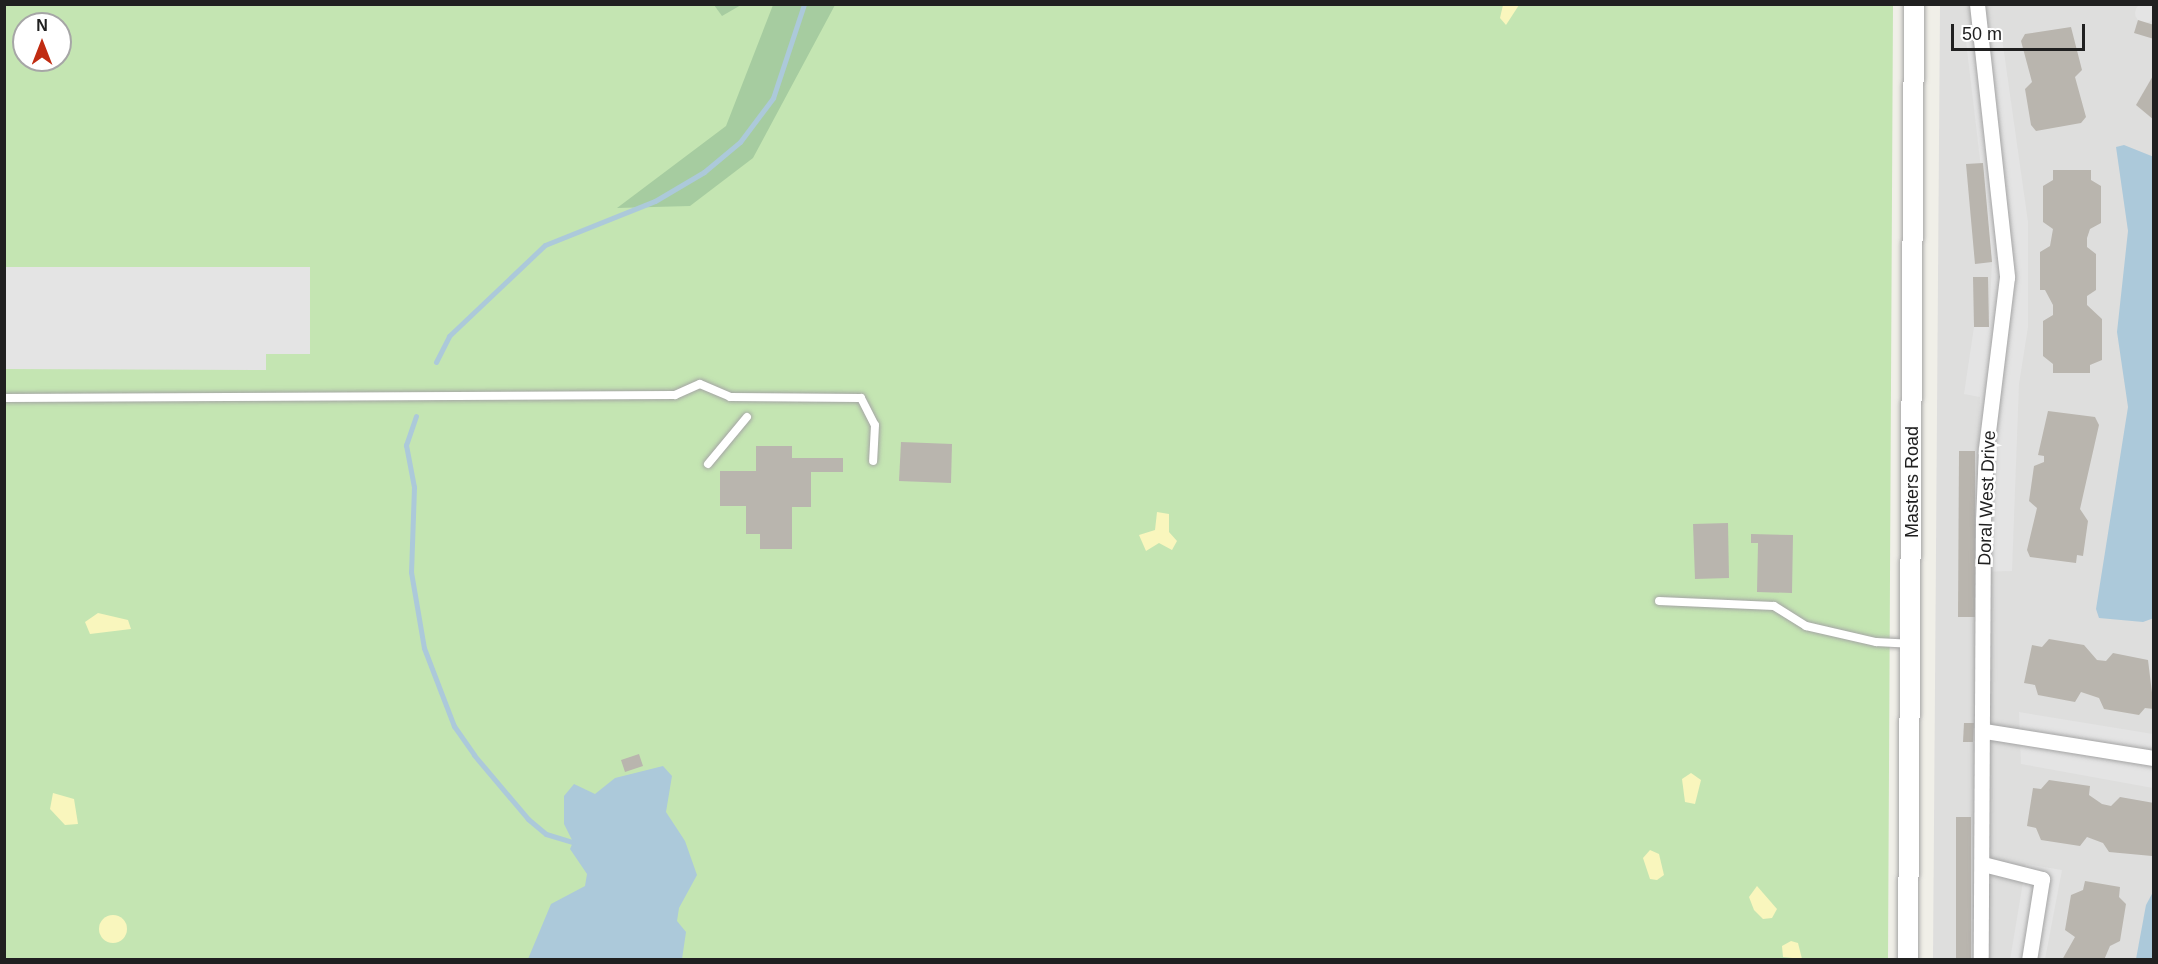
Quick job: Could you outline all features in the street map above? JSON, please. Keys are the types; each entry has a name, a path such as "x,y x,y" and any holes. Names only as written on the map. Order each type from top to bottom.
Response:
{"street":[{"name":"Masters Road","path":"1908,960 1914,4"},
{"name":"Doral West Drive","path":"1977,4 2007,277 1986,449 1986,731 1981,960"},
{"path":"1986,731 2154,758"},
{"path":"1983,864 2042,879 2029,960"}],"lane":[{"path":"4,398 675,395 700,384 730,397 861,398 874,424 873,461"},
{"path":"708,464 747,417"},
{"path":"1659,602 1774,606 1806,626 1876,642 1910,644"}],"shaded area":[{"path":"2145,3 2152,6 2155,13 2152,20 2145,23 2138,20 2135,13 2138,6"},
{"path":"1940,5 2153,5 2153,959 1933,959"},
{"path":"2001,31 2028,222 2028,327 2019,384 2012,571 1975,572 1980,397 1964,394 1974,327 1989,326 1992,262 1965,32"},
{"path":"5,267 310,267 310,354 266,354 266,370 5,369"},
{"path":"2019,712 2153,734 2153,788 2021,764"},
{"path":"2026,864 2062,870 2045,959 2010,960"}],"green space":[{"path":"5,5 1893,5 1888,959 5,960"},
{"path":"714,5 741,5 722,16"},
{"path":"773,5 835,5 753,158 690,206 617,208 726,126"}],"sand":[{"path":"1503,5 1519,5 1506,25 1500,18"},
{"path":"1157,512 1169,514 1169,532 1177,541 1172,550 1159,543 1146,551 1139,535 1155,530"},
{"path":"98,613 128,620 131,629 90,634 85,622"},
{"path":"1691,773 1701,780 1695,804 1685,802 1682,779"},
{"path":"53,793 74,799 78,824 65,825 50,809"},
{"path":"1650,850 1659,854 1664,875 1657,880 1650,879 1643,858"},
{"path":"1757,886 1777,909 1772,918 1763,919 1754,910 1749,897"},
{"path":"113,915 123,919 127,929 123,939 113,943 103,939 99,929 103,919"},
{"path":"1791,941 1798,943 1802,959 1783,957 1782,946"}],"water":[{"path":"2124,145 2154,157 2154,618 2143,622 2099,618 2096,609 2128,407 2117,332 2128,231 2116,147"},
{"path":"663,766 672,776 666,812 685,841 697,875 679,908 677,921 686,932 682,959 528,959 551,904 585,886 587,874 570,849 573,842 564,824 564,796 574,784 595,794 615,778"},
{"path":"2153,892 2153,959 2136,959 2146,905"}],"building":[{"path":"2138,20 2154,25 2154,39 2134,33"},
{"path":"2071,27 2082,70 2075,77 2086,117 2081,123 2036,131 2031,125 2025,89 2032,82 2021,41 2025,34"},
{"path":"2154,74 2154,120 2136,105"},
{"path":"1983,163 1992,262 1975,264 1966,164"},
{"path":"2053,170 2091,170 2091,180 2101,186 2101,223 2090,229 2087,238 2087,247 2096,254 2096,290 2087,296 2087,305 2102,319 2102,360 2090,365 2090,373 2053,373 2053,364 2043,356 2043,321 2053,315 2053,305 2045,290 2040,290 2040,252 2050,246 2053,229 2043,222 2043,186 2053,180"},
{"path":"1973,277 1988,277 1989,327 1974,327"},
{"path":"2048,411 2095,417 2099,425 2080,509 2088,521 2083,556 2077,555 2076,563 2030,557 2027,550 2037,508 2029,501 2034,466 2044,462 2044,456 2038,455"},
{"path":"901,442 952,444 951,483 899,481"},
{"path":"756,446 792,446 792,458 843,458 843,472 811,472 811,507 792,507 792,549 760,549 760,534 746,534 746,506 720,506 720,471 756,471"},
{"path":"1959,451 1975,451 1975,617 1958,617"},
{"path":"1728,523 1729,578 1695,579 1693,524"},
{"path":"1751,534 1793,535 1792,593 1757,592 1758,543 1751,543"},
{"path":"2049,639 2084,645 2097,660 2106,661 2113,653 2148,660 2154,709 2145,708 2139,715 2104,709 2099,698 2081,692 2075,702 2038,695 2035,685 2024,683 2032,645 2042,647"},
{"path":"1964,723 1974,723 1973,742 1963,742"},
{"path":"639,754 643,766 625,772 621,760"},
{"path":"2049,780 2090,786 2089,795 2102,804 2111,806 2120,797 2154,803 2152,856 2109,852 2103,843 2087,837 2080,846 2041,840 2036,828 2027,826 2033,788 2041,789"},
{"path":"1956,817 1971,817 1971,960 1956,960"},
{"path":"2085,881 2120,887 2119,897 2126,904 2120,941 2110,946 2104,960 2062,960 2075,937 2065,930 2071,895 2083,890"}],"waterway":[{"path":"436,362 449,336 545,245 655,201 704,172 740,142 773,98 804,4"},
{"path":"416,416 406,445 414,487 411,572 424,648 454,726 474,755 528,819 546,834 573,842"}]}
